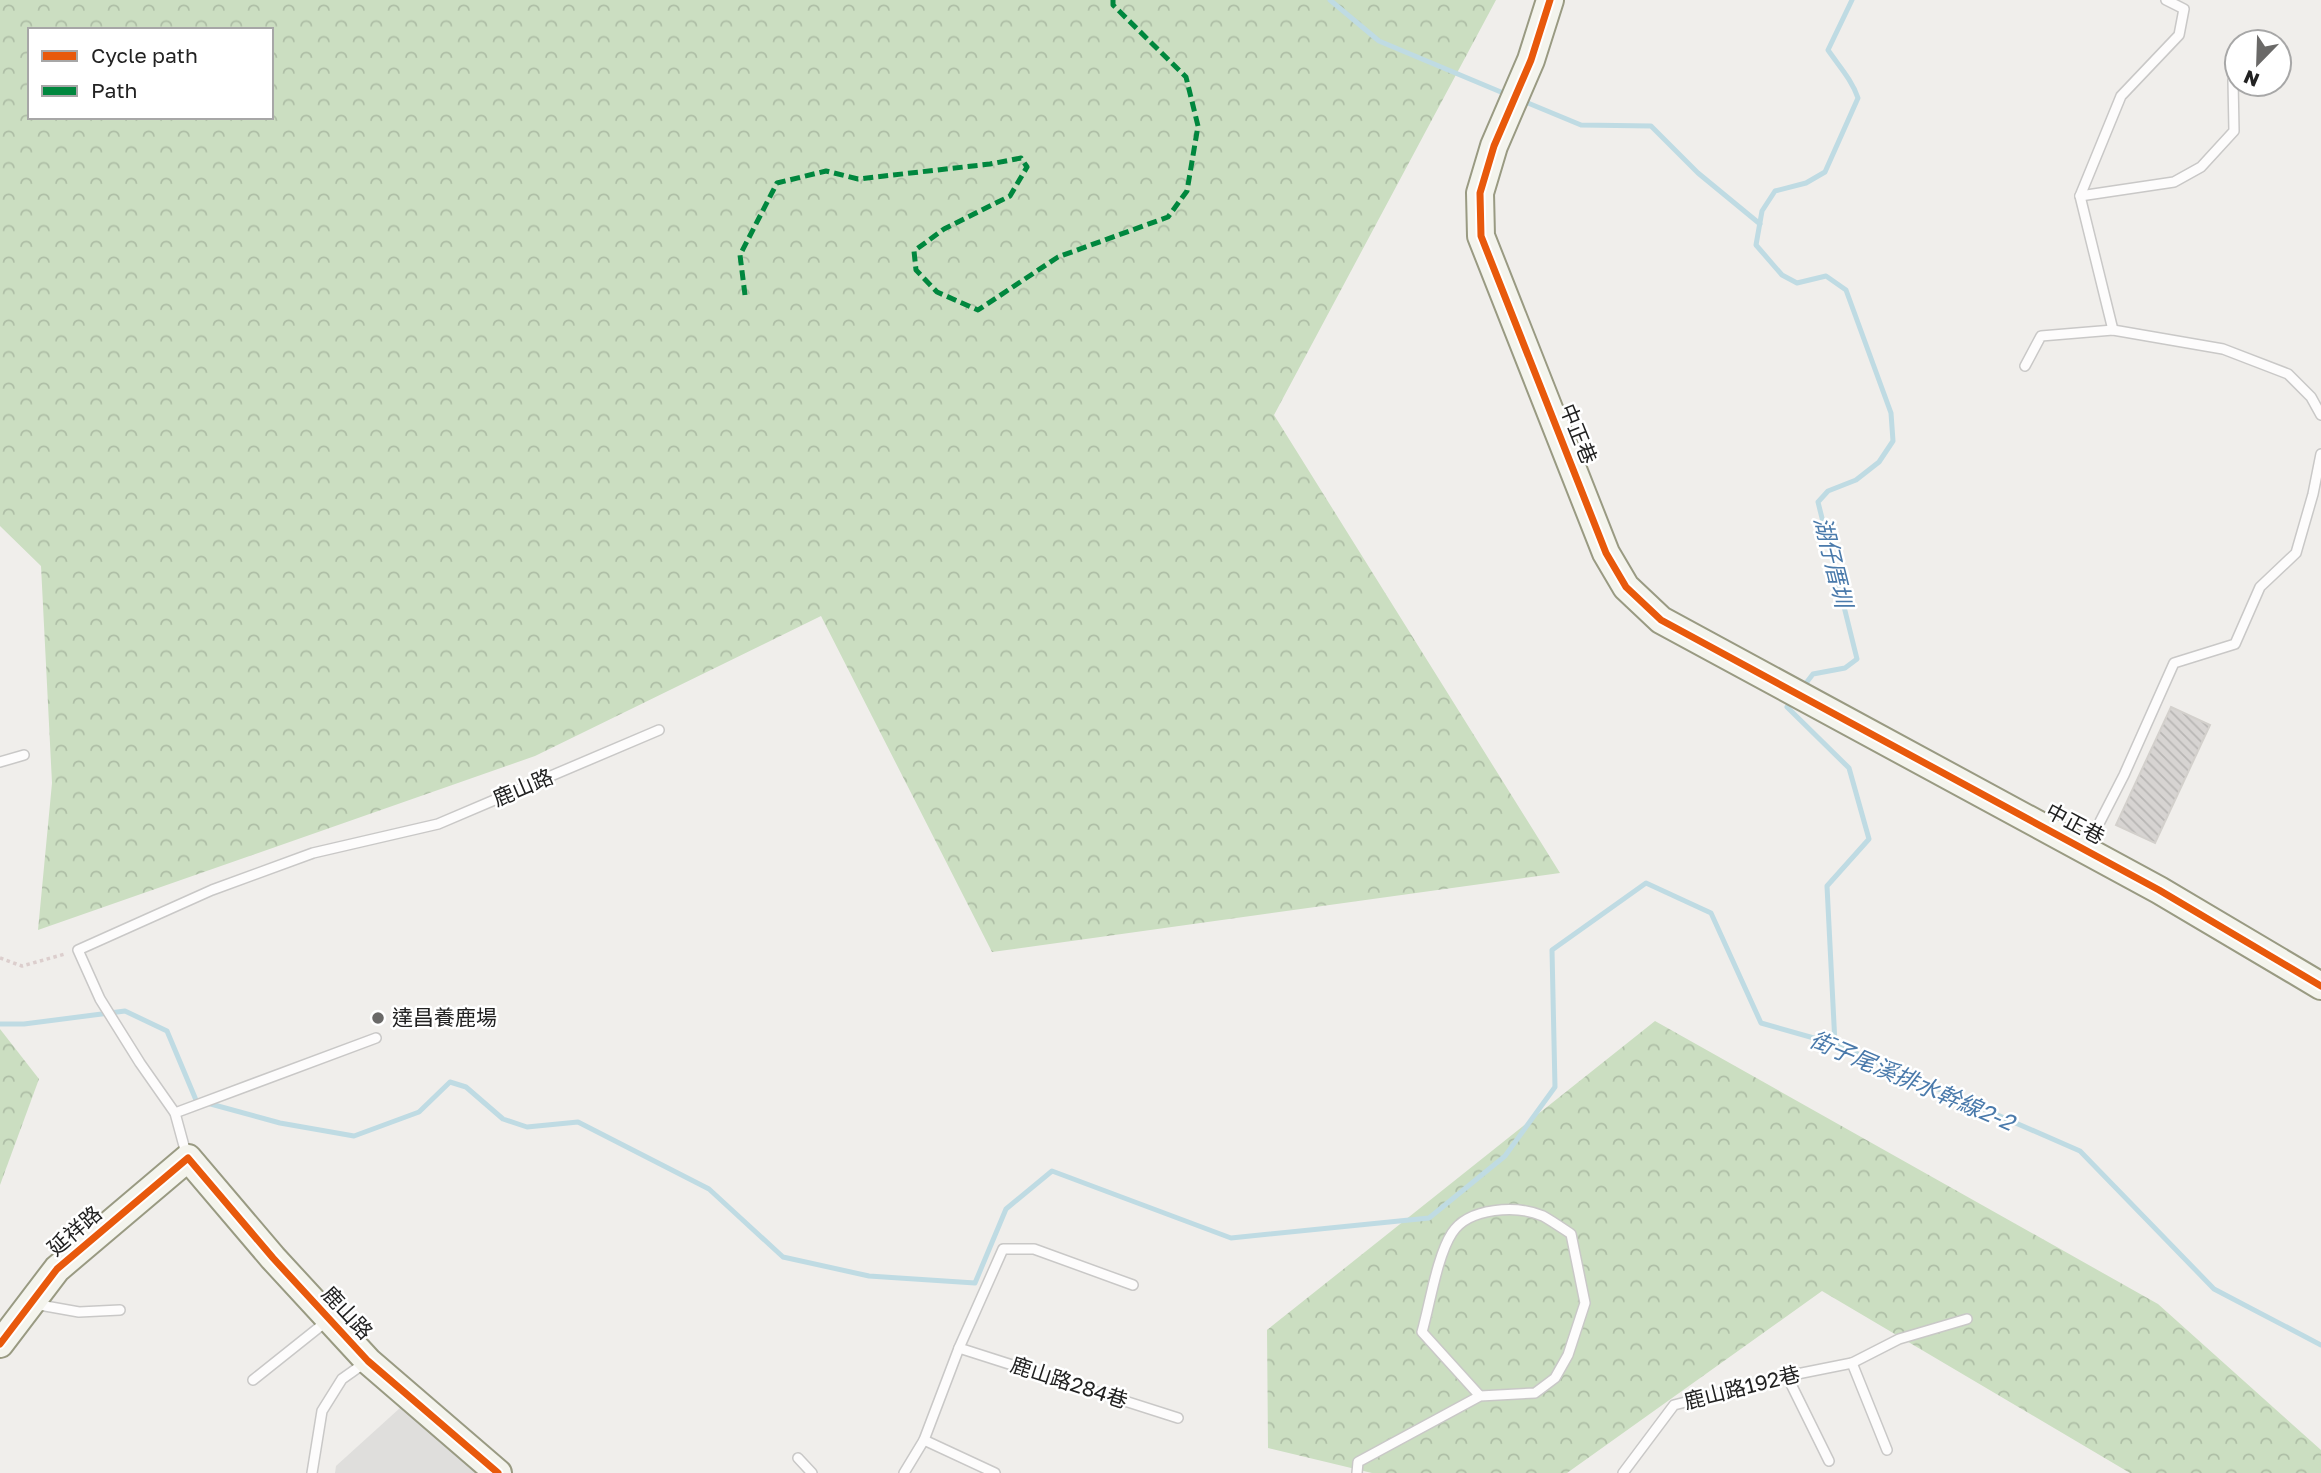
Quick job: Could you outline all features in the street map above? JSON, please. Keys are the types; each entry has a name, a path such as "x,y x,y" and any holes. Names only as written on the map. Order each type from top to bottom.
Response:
{"street":[{"name":"中正巷","path":"1550,0 1531,60 1494,146 1480,192 1481,236 1606,553 1626,587 1661,620 2159,890 2321,986"},
{"name":"延祥路","path":"0,1343 57,1269 188,1158"},
{"name":"鹿山路","path":"188,1158 368,1362 498,1473"}],"lane":[{"path":"2113,330 2080,196 2121,96 2179,35 2184,9 2166,0"},
{"path":"2080,196 2174,182 2202,167 2234,131 2233,98"},
{"path":"2025,366 2042,336 2113,330 2223,349 2288,374 2311,397 2321,415"},
{"path":"2086,850 2124,775 2174,663 2235,644 2260,587 2297,554 2321,454"},
{"name":"鹿山路","path":"188,1158 175,1113 100,999 78,950 212,890 313,853 438,824 659,730"},
{"path":"0,762 24,755"},
{"path":"175,1113 376,1038"},
{"path":"1357,1473 1358,1462 1480,1396 1535,1393 1555,1378 1568,1355 1585,1303 1571,1234 1542,1216 1506,1208 1471,1216 1453,1231 1444,1252 1422,1332 1480,1396"},
{"path":"904,1473 924,1440 959,1348 1003,1249 1034,1250 1133,1285"},
{"path":"29,1303 79,1312 120,1310"},
{"path":"253,1380 329,1320"},
{"name":"鹿山路192巷","path":"1623,1473 1674,1405 1787,1376 1852,1363 1899,1339 1967,1320"},
{"name":"鹿山路284巷","path":"959,1348 1178,1418"},
{"path":"312,1473 322,1411 342,1380 368,1362"},
{"path":"1852,1363 1887,1450"},
{"path":"1787,1376 1829,1461"},
{"path":"924,1440 995,1473"},
{"path":"798,1458 812,1473"}],"path":[{"path":"0,958 22,966 78,950"}],"shaded area":[{"path":"400,1408 485,1473 335,1473 336,1466"}],"green space":[{"path":"0,0 1496,0 1274,415 1560,873 992,952 821,616 535,756 38,930 52,783 41,566 0,526"},
{"path":"1655,1021 2158,1304 2321,1450 2321,1473 2130,1473 1822,1291 1567,1473 1372,1473 1268,1448 1267,1330"},
{"path":"0,1029 39,1079 0,1185"}],"building":[{"path":"2171,707 2210,725 2155,843 2116,825"}],"waterway":[{"path":"1330,0 1379,41 1508,95"},
{"name":"湖仔厝圳","path":"1803,687 1813,674 1845,668 1857,659 1818,502 1828,491 1856,480 1879,462 1893,441 1891,413 1846,290 1826,276 1797,283 1782,275 1756,245 1762,211 1775,191 1806,183 1825,172 1858,98 1849,79 1828,50 1852,0"},
{"path":"1523,101 1581,125 1651,126 1698,173 1760,224"},
{"name":"湖仔厝圳","path":"1793,700 1787,707 1849,768 1869,839 1827,886 1835,1044"},
{"name":"街子尾溪排水幹線2-2","path":"0,1024 24,1024 125,1011 167,1031 196,1100 280,1123 354,1136 419,1112 450,1082 466,1087 503,1119 527,1127 578,1122 709,1189 783,1257 869,1276 975,1283 1006,1209 1052,1171 1231,1238 1429,1218 1505,1156 1555,1087 1552,950 1646,883 1711,913 1761,1023 1835,1044 2080,1151 2214,1289 2321,1345"}],"marked path":[{"path":"745,295 740,255 777,183 826,171 858,179 1021,158 1027,167 1010,196 944,229 914,251 916,270 937,292 978,310 1058,257 1168,217 1187,191 1198,126 1186,77 1113,5 1113,0"}],"cycle path":[{"path":"1550,0 1531,60 1494,146 1480,193 1481,236 1606,553 1626,587 1661,620 2159,890 2321,986"},
{"path":"0,1344 57,1269 188,1158 273,1258 368,1361 498,1473"}],"place":[{"name":"達昌養鹿場","path":"378,1018"}]}
